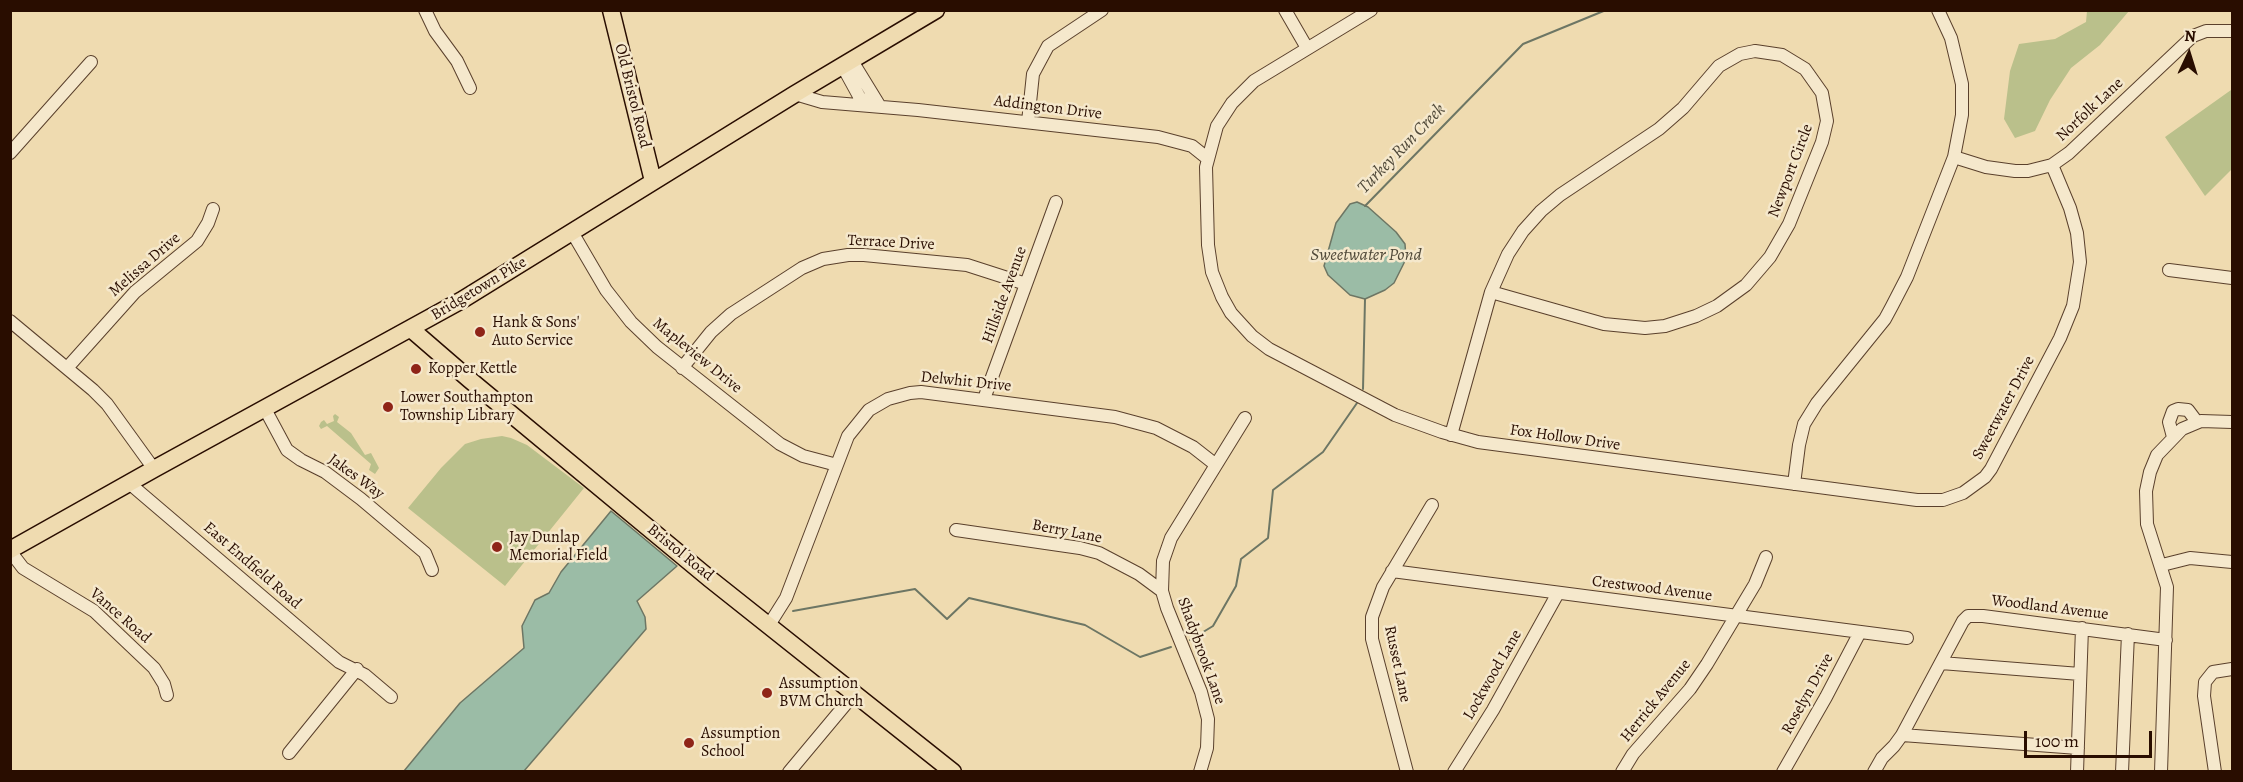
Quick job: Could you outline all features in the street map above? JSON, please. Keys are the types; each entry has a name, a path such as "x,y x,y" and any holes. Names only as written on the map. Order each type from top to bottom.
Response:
{"main road":[{"name":"Old Bristol Road","path":"611,10 653,181"},
{"name":"Bridgetown Pike","path":"10,551 153,469 411,329 936,10"},
{"name":"Bristol Road","path":"411,329 516,419 953,771"}],"street":[{"path":"425,10 435,32 457,62 470,88"},
{"path":"1028,122 1033,74 1042,54 1057,39 1102,10"},
{"path":"1285,10 1306,48"},
{"name":"Fox Hollow Drive","path":"1371,10 1254,81 1232,103 1217,126 1207,158 1208,245 1212,272 1222,297 1242,327 1261,343 1288,359 1395,415 1451,435 1492,445 1794,484"},
{"path":"1794,484 1804,424 1817,403 1885,319 1906,277 1954,157 1962,115 1962,84 1951,38 1938,10"},
{"name":"Norfolk Lane","path":"1954,157 1986,167 2015,171 2028,171 2052,165 2069,153 2193,36 2206,31 2232,32"},
{"name":"Newport Circle","path":"1451,435 1491,292 1508,254 1523,231 1541,211 1560,195 1676,116 1725,61 1740,54 1755,51 1774,52 1795,61 1811,75 1817,84 1825,104 1825,132 1789,224 1780,242 1758,272 1738,291 1717,306 1665,326 1634,328 1604,324 1491,292"},
{"path":"10,153 91,62"},
{"name":"Addington Drive","path":"848,64 860,98 880,106"},
{"name":"Addington Drive","path":"795,94 822,102 880,106 1158,137 1192,146 1207,158"},
{"name":"Sweetwater Drive","path":"1794,484 1931,501 1953,498 1985,477 2004,447 2060,338 2071,313 2077,291 2080,262 2077,233 2070,208 2052,165"},
{"name":"Hillside Avenue","path":"984,399 1056,202"},
{"name":"Melissa Drive","path":"66,368 135,292 197,241 213,209"},
{"name":"Mapleview Drive","path":"572,232 601,283 631,322 682,368 787,448 803,456 837,465"},
{"name":"Terrace Drive","path":"682,368 711,332 736,309 802,268 823,259 864,255 968,265 1026,284"},
{"path":"2169,270 2232,278"},
{"path":"10,321 107,404 153,469"},
{"name":"Delwhit Drive","path":"770,625 786,598 854,427 869,410 888,399 921,392 1115,417 1142,423 1181,440 1216,465"},
{"name":"Jakes Way","path":"265,409 287,450 325,472 361,499 425,553 432,570"},
{"path":"2173,437 2169,422 2173,411 2188,410 2197,422"},
{"name":"Shadybrook Lane","path":"1200,771 1207,748 1208,719 1201,692 1162,591 1163,561 1169,543 1245,418"},
{"path":"2161,771 2167,587 2162,565 2147,524 2145,500 2150,472 2154,461 2182,429 2197,422 2211,420 2232,422"},
{"name":"East Endfield Road","path":"129,483 339,662 357,669 390,697"},
{"name":"Russet Lane","path":"1407,771 1372,639 1374,607 1432,505"},
{"name":"Berry Lane","path":"956,530 1100,553 1139,574 1162,591"},
{"name":"Vance Road","path":"10,551 23,568 94,611 154,668 164,684 167,695"},
{"name":"Herrick Avenue","path":"1623,771 1645,740 1690,689 1755,584 1766,557"},
{"path":"2162,565 2190,558 2232,558"},
{"name":"Crestwood Avenue","path":"1392,572 1907,639"},
{"name":"Lockwood Lane","path":"1454,771 1493,710 1558,593"},
{"name":"Woodland Avenue","path":"1874,771 1902,735 1963,621 1968,616 2082,628 2166,640"},
{"path":"2077,771 2082,628"},
{"name":"Roselyn Drive","path":"1783,771 1826,698 1860,632"},
{"path":"2122,771 2128,634"},
{"path":"1941,663 2080,674"},
{"path":"289,753 357,669"},
{"path":"2215,771 2204,696 2205,682 2213,672 2232,669"},
{"path":"789,771 855,693"},
{"path":"1902,735 2078,748"}],"shaded area":[{"path":"2087,11 2129,11 2100,45 2071,68 2050,100 2035,131 2015,138 2004,119 2010,71 2019,44 2055,39 2086,22"},
{"path":"2231,90 2232,169 2205,196 2165,137"},
{"path":"335,414 339,417 337,422 351,433 365,455 371,453 379,468 375,474 369,470 371,464 327,426 321,429 319,426 324,420 327,424 334,421"},
{"name":"Jay Dunlap Memorial Field","path":"502,436 527,445 584,488 505,586 408,508 441,468 465,444"}],"water":[{"name":"Sweetwater Pond","path":"1357,202 1368,207 1396,232 1405,244 1406,259 1394,283 1365,299 1350,295 1328,275 1324,266 1336,223 1350,204"},
{"path":"611,511 677,566 637,601 645,617 646,629 524,771 404,771 460,703 524,648 522,626 535,600 549,593 561,572"}],"waterway":[{"name":"Turkey Run Creek","path":"1365,206 1523,44 1606,10"},
{"name":"Turkey Run Creek","path":"1363,389 1365,299"},
{"name":"Turkey Run Creek","path":"1190,640 1213,626 1236,586 1241,559 1268,538 1273,490 1323,452 1357,403"},
{"name":"Turkey Run Creek","path":"793,611 915,589 947,619 969,598 1085,625 1140,657 1171,647"}],"place":[{"name":"Hank & Sons' Auto Service","path":"480,332"},
{"name":"Kopper Kettle","path":"416,369"},
{"name":"Lower Southampton Township Library","path":"388,407"},
{"name":"Jay Dunlap Memorial Field","path":"497,547"},
{"name":"Assumption BVM Church","path":"767,693"},
{"name":"Assumption School","path":"689,743"}]}
